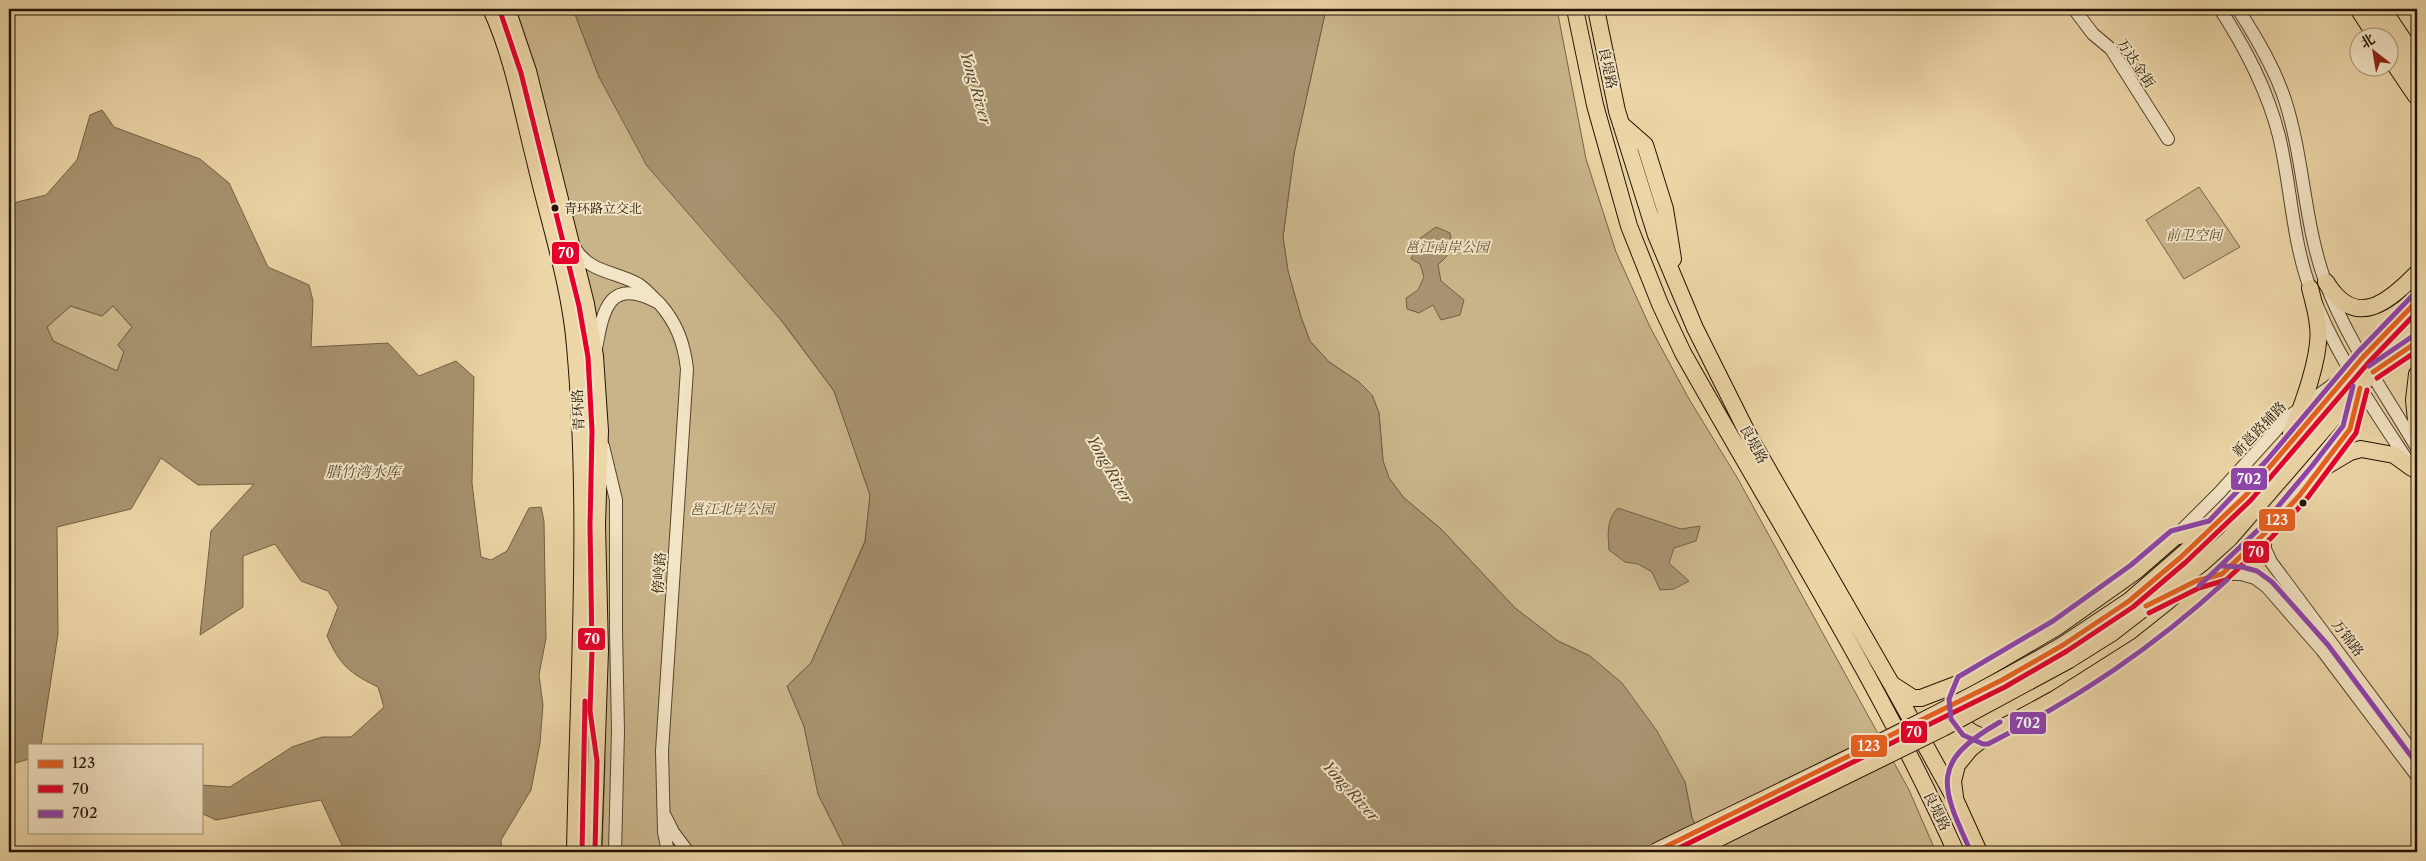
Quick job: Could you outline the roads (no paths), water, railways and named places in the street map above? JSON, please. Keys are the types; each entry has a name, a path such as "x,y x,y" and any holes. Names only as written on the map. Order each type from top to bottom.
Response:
{"highway":[{"path":"2360,9 2372,28"},
{"path":"2381,9 2417,63"},
{"path":"2398,67 2417,95"}],"main road":[{"name":"青环路","path":"491,9 503,39 514,77 557,251 575,346 584,526 575,852"},
{"name":"青环路","path":"507,9 528,71 586,304 595,356 600,431 597,525 600,651 593,852"},
{"name":"良堤路","path":"1575,9 1595,105 1629,226 1660,304 1684,354 1879,696 1936,808 1956,852"},
{"name":"良堤路","path":"1596,9 1621,124 1656,235 1695,328 1750,438 1860,628 1955,799 1979,852"},
{"path":"2326,282 2335,298 2343,303 2353,306 2374,306 2391,298 2417,273"},
{"path":"2285,448 2302,406 2318,340 2319,326 2310,288"},
{"path":"1691,852 1943,728 2066,653 2213,528 2257,483 2363,356 2417,301"},
{"path":"1655,852 2002,680 2112,633 2201,564 2229,538 2373,372 2417,328"},
{"path":"2417,374 2414,400 2417,432"},
{"path":"1955,799 1953,781 1957,765 1970,749 1985,737 2055,700 2140,645 2179,614 2265,533 2318,472 2350,452 2361,449 2394,455 2415,472"},
{"path":"1892,685 1913,698 1921,698 1963,682 2057,627 2110,590 2175,537 2213,528"},
{"path":"2158,576 2168,562 2175,537"},
{"path":"2153,601 2196,581 2222,574"},
{"path":"1845,638 1860,628"},
{"path":"1963,682 1956,694 1954,703 1958,716 1965,728 1974,734 1985,737"},
{"path":"597,711 605,761 602,852"}],"street":[{"name":"万达金街","path":"2074,9 2093,34 2111,49 2168,139"},
{"path":"2220,9 2239,38 2270,103 2279,138 2299,253 2310,288 2350,372 2415,472"},
{"path":"2238,9 2269,62 2284,99 2294,136 2308,218 2326,282 2363,356 2417,448"},
{"name":"傍岭路","path":"570,240 586,262 603,272 640,285 659,303 676,326 682,340 687,368 662,751 662,807 668,852"},
{"path":"595,356 602,314 614,299 623,294 638,292 659,303"},
{"path":"2373,372 2417,342"},
{"name":"新邕路辅路","path":"2175,537 2220,492 2287,418 2350,372"},
{"path":"2318,472 2350,429 2360,388"},
{"path":"600,431 616,500 618,731 614,852"},
{"name":"万锦路","path":"2265,533 2265,549 2271,562 2417,758"},
{"name":"万锦路","path":"2222,574 2242,574 2255,578 2267,587 2322,650 2417,776"},
{"path":"662,807 673,832 688,852"},
{"path":"566,852 576,809"}],"water":[{"name":"Yong River","path":"573,9 1326,9 1294,154 1283,237 1288,271 1310,341 1329,362 1359,382 1372,395 1379,413 1383,461 1389,478 1403,497 1441,529 1515,608 1558,641 1590,656 1622,683 1657,731 1685,782 1692,818 1708,852 847,852 818,794 804,726 787,686 811,663 865,542 870,495 834,391 786,326 647,166 599,77"},
{"name":"腊竹湾水库","path":"102,110 114,127 200,159 229,183 268,267 309,285 313,301 311,347 388,343 419,376 456,361 474,377 472,483 481,557 491,560 507,551 529,508 541,507 544,521 546,638 539,675 543,705 540,743 531,790 501,840 502,852 345,852 321,800 216,820 202,813 202,785 230,787 292,747 322,737 351,737 384,707 378,687 346,667 336,654 327,636 338,607 328,591 301,581 275,544 243,556 243,607 200,635 211,531 254,484 198,485 161,458 131,509 57,527 58,634 41,744 28,744 28,759 9,765 9,204 46,195 77,160 90,115","holes":["71,306 102,316 113,306 132,327 118,345 124,352 117,371 53,341 47,327"]},
{"path":"1436,227 1450,233 1453,250 1438,265 1441,281 1464,300 1460,315 1441,320 1433,305 1419,313 1407,309 1406,298 1418,290 1424,277 1420,264 1411,259 1419,239"},
{"path":"1618,508 1681,529 1700,526 1696,541 1674,548 1669,563 1689,581 1674,589 1660,590 1652,572 1638,564 1625,562 1609,550 1608,533 1611,517"}],"place":[{"name":"青环路立交北","path":"555,208"}],"park label":[{"name":"前卫空间","path":"2194,235"},
{"name":"邕江南岸公园","path":"1447,247"},
{"name":"邕江北岸公园","path":"732,509"}]}
